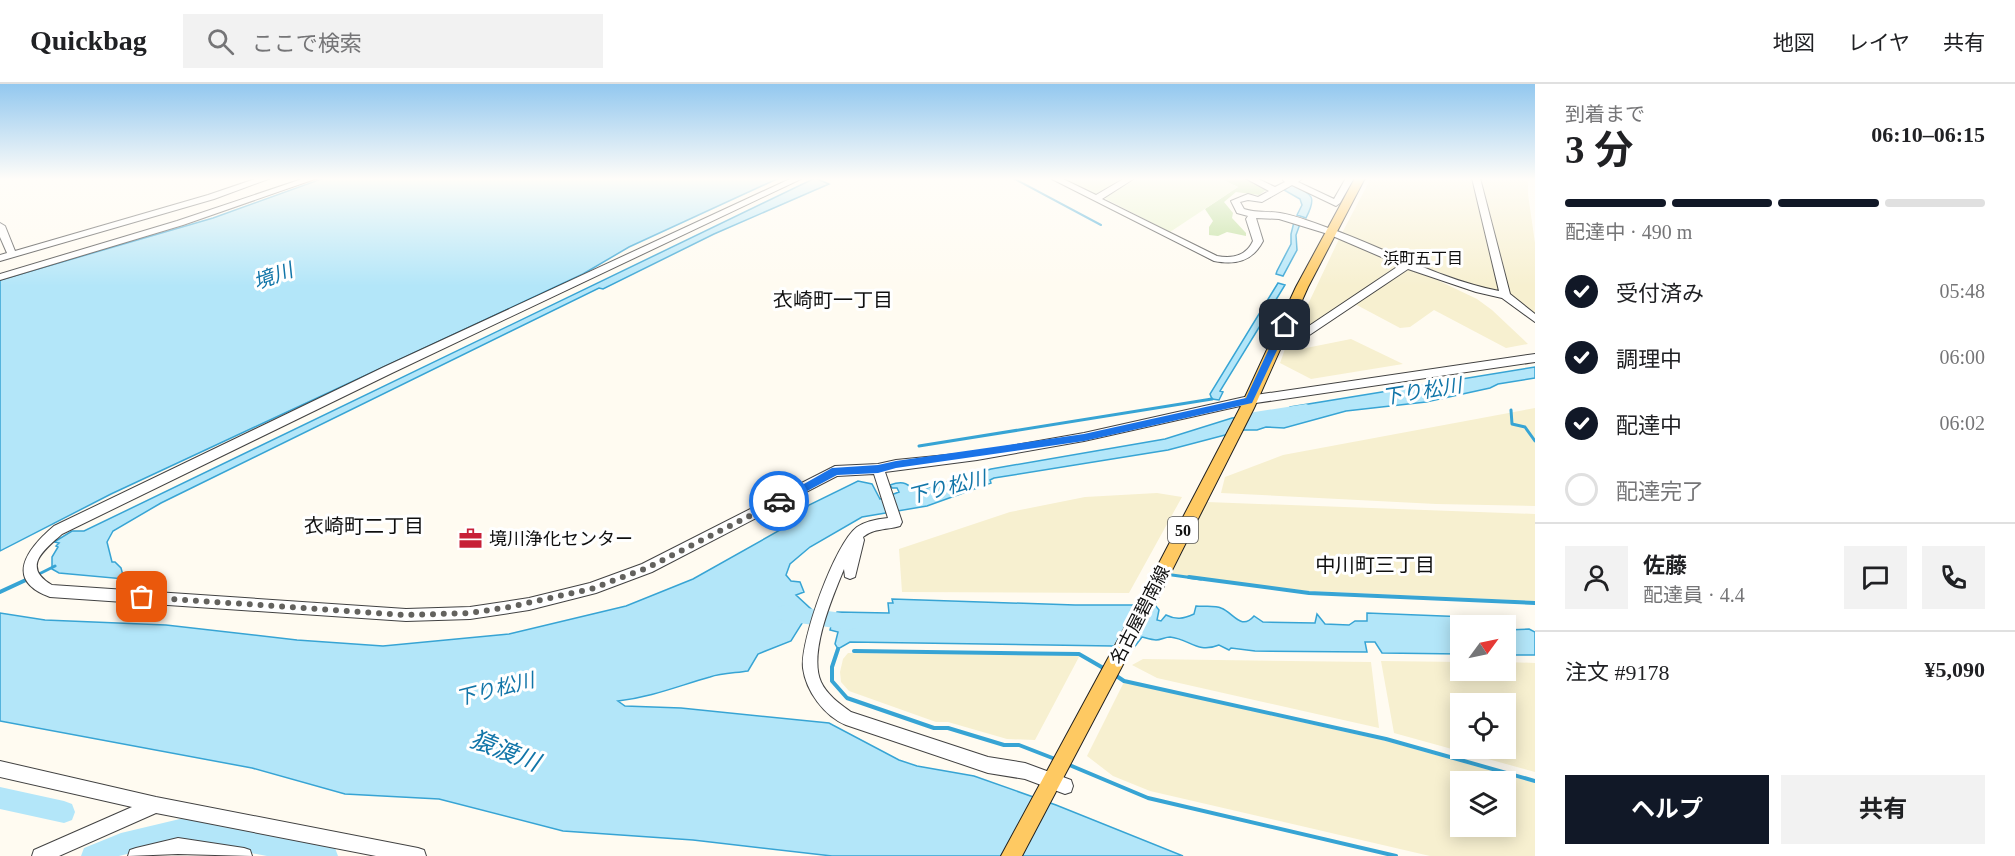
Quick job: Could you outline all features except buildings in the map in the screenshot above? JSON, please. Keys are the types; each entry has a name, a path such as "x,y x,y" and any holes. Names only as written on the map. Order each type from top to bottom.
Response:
{"main road":[{"name":"名古屋碧南線","path":"1011,856 1058,776 1248,404 1341,214"}],"street":[{"path":"0,258 153,214"},
{"path":"180,224 187,214"},
{"path":"0,277 209,214"},
{"path":"722,214 388,370 58,530 41,544 29,561 31,578 50,591 406,615 470,613 529,604 591,589 668,558 835,471 879,472 1084,438 1248,404 1535,358"},
{"path":"1125,214 1200,251 1228,261 1238,260 1254,249 1258,241 1250,219 1253,215"},
{"path":"1241,214 1246,226 1255,234"},
{"path":"1250,214 1280,216 1331,232 1407,265 1479,290 1505,295 1535,319"},
{"path":"1485,214 1505,295"},
{"path":"0,226 12,255"},
{"path":"1292,342 1407,265"},
{"path":"879,472 896,522 861,530 854,538 815,628 810,663 814,684 827,702 846,718 988,765 1058,776"},
{"path":"850,573 861,530"},
{"path":"0,769 156,806 418,856"},
{"path":"40,856 156,806"},
{"path":"136,856 187,847 244,856"}],"shaded area":[{"path":"1352,214 1481,214 1499,291 1486,289 1382,252 1342,233"},
{"path":"1487,214 1531,214 1535,243 1535,317 1506,294"},
{"path":"1340,237 1403,265 1291,340"},
{"path":"1410,267 1477,299 1528,344 1506,348 1434,310 1410,327 1400,328 1353,303"},
{"path":"1351,339 1403,364 1311,379 1280,363 1286,346 1301,349"},
{"path":"1535,408 1535,506 1436,504 1221,493 1225,477 1283,455"},
{"path":"1157,493 1182,497 1129,593 902,592 899,549 1010,512 1085,497"},
{"path":"1207,502 1535,514 1535,601 1309,591 1171,575"},
{"path":"848,653 1080,655 1035,740 1007,739 948,722 936,722 849,691 841,682 840,672 843,659"},
{"path":"1143,659 1371,662 1379,728 1157,678 1132,665"},
{"path":"1381,661 1450,662 1450,681 1516,681 1516,662 1535,663 1535,772 1488,759 1516,759 1516,693 1450,693 1450,748 1394,733"},
{"path":"1124,682 1386,741 1492,771 1450,771 1450,837 1516,837 1516,778 1535,783 1535,856 1430,856 1150,791 1113,776 1087,756"}],"green space":[{"path":"1135,214 1197,214 1170,232"},
{"path":"1208,214 1233,214 1232,218 1246,233 1246,236 1227,232 1218,236 1209,235 1209,227 1213,221"}],"water":[{"name":"境川","path":"224,214 701,214 629,247 583,274 111,494 0,551 0,280"},
{"path":"740,214 760,214 603,289 599,288 161,503 113,531 107,542 112,562 121,568 124,579 59,573 52,569 52,557 59,543 54,542 72,531 84,531"},
{"path":"1297,214 1308,214 1306,218"},
{"path":"1294,222 1300,224 1296,235 1297,250 1283,276 1276,274 1291,244"},
{"path":"1278,283 1285,285 1220,391 1223,392 1219,400 1212,399 1210,394"},
{"name":"猿渡川","path":"1535,367 1535,378 1498,384 1490,388 1426,402 1346,411 1284,428 1266,427 1244,430 1168,450 994,478 990,480 991,483 927,506 862,517 810,547 790,564 786,575 791,581 800,582 804,592 796,595 811,609 791,641 758,654 748,671 715,676 654,694 618,701 625,706 681,708 829,723 899,760 917,766 974,776 1056,805 1183,856 832,856 693,840 563,831 439,799 345,794 252,768 0,721 0,613 45,620 166,625 297,640 383,646 509,634 626,606 693,579 789,525 809,505 858,481 872,484 880,499 899,492 897,488 892,488 890,485 897,483 906,484 914,490 917,484 923,483 927,488 991,469 1165,439 1232,418 1255,416 1275,418 1283,416 1290,407"},
{"path":"892,599 1075,605 1155,605 1159,610 1157,620 1161,621 1166,615 1180,618 1194,614 1196,606 1219,607 1245,622 1254,616 1263,622 1315,623 1317,614 1325,624 1349,625 1355,621 1367,621 1367,613 1450,616 1450,654 1382,653 1375,642 1365,642 1367,652 1255,651 1231,648 1229,650 1219,645 1199,647 1170,637 1156,640 1142,637 1133,649 1113,646 850,642 838,649 835,644 838,632 830,630 831,626 824,624 829,614 835,616 837,612 889,613 888,603 893,603"},
{"path":"1529,629 1535,632 1535,655 1516,655 1516,630"}],"waterway":[{"path":"1080,214 1101,225"},
{"path":"919,446 1212,399"},
{"name":"下り松川","path":"1242,420 1306,410"},
{"path":"1511,410 1512,424 1525,427 1535,441"},
{"path":"37,575 55,566"},
{"path":"1172,575 1201,579"},
{"path":"1189,577 1309,593 1535,603"},
{"path":"0,592 28,579"},
{"path":"785,613 849,622"},
{"path":"838,649 832,667 832,681 847,698 934,728 948,728 1004,745 1019,745 1055,759"},
{"path":"854,651 1079,654 1105,669"},
{"path":"1115,675 1124,681 1386,739 1535,781"},
{"path":"1067,764 1148,798 1396,856"},
{"path":"0,798 64,812"},
{"path":"92,856 121,844 184,829 327,856"},
{"path":"188,843 193,830"}],"way so far":[{"path":"142,597 406,615 470,613 529,604 591,589 647,568 779,501"}],"place":[{"name":"境川浄化センター","path":"471,539"}],"district":[{"name":"浜町五丁目","path":"1423,258"},
{"name":"衣崎町一丁目","path":"833,300"},
{"name":"衣崎町二丁目","path":"364,526"},
{"name":"中川町三丁目","path":"1375,565"}],"route":[{"path":"779,501 835,471 878,469 977,456 1084,438 1249,400 1285,325"}]}
